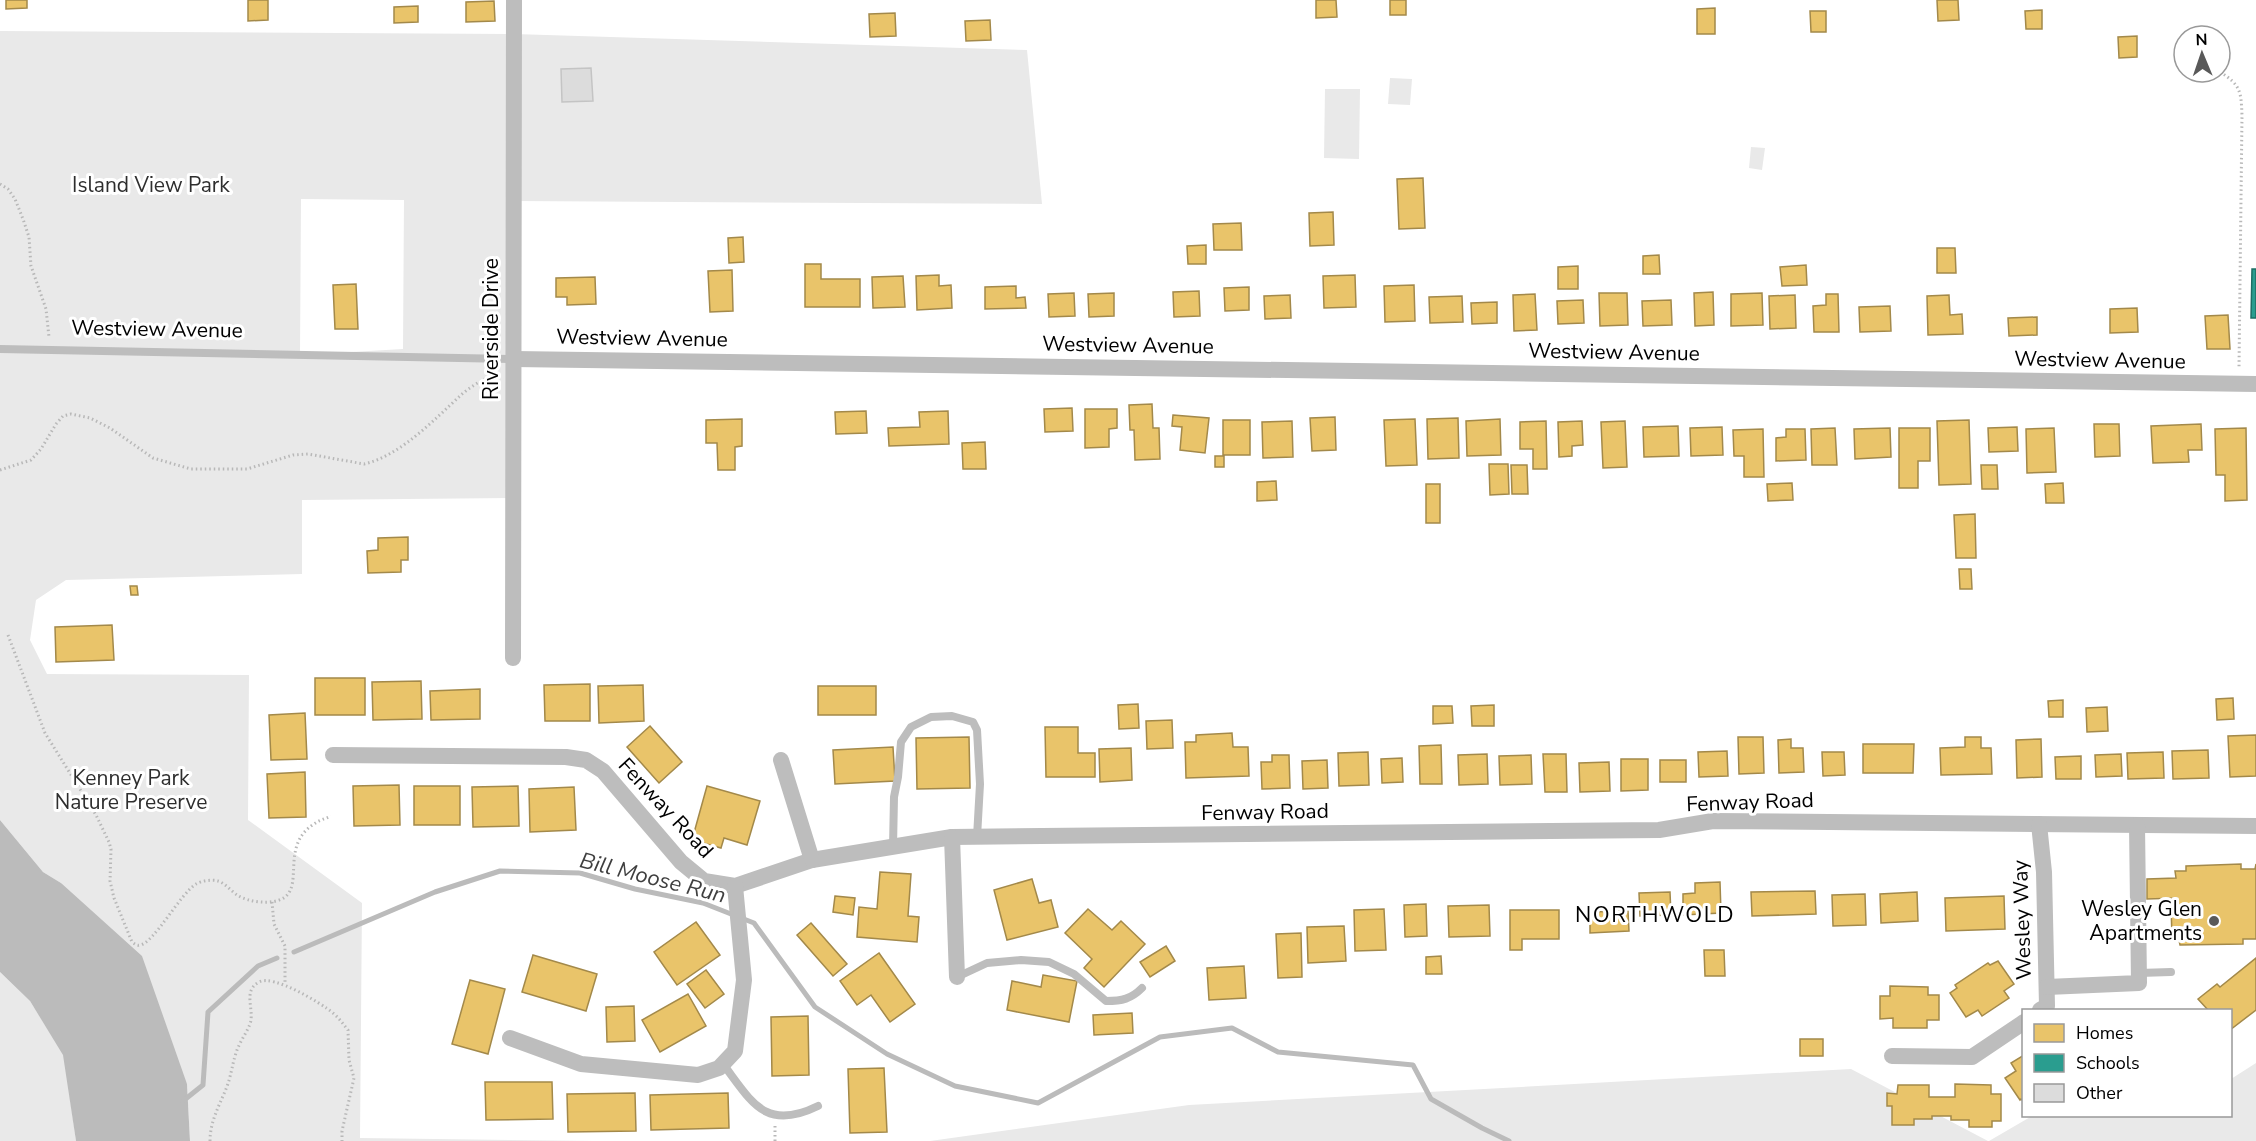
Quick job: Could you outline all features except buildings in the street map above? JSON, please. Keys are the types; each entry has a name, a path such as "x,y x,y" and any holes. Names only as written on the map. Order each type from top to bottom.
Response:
{"street":[{"name":"Riverside Drive","path":"513,658 514,0"},
{"name":"Westview Avenue","path":"514,359 2256,384"},
{"name":"Fenway Road","path":"333,755 566,757 586,760 603,771 681,862 704,881 735,886 812,860 952,837 1659,830 1713,822 2256,825"},
{"path":"781,760 812,860"},
{"name":"Wesley Way","path":"2039,824 2044,872 2047,987 2047,1006 2043,1009"},
{"path":"2047,987 2139,983 2137,825"},
{"path":"952,837 957,977"},
{"path":"510,1038 581,1064 698,1075 720,1068 735,1051 744,980 735,886"},
{"path":"1892,1056 1972,1057 2022,1023"}],"lane":[{"name":"Westview Avenue","path":"0,349 514,359"},
{"path":"892,847 894,797 901,741 911,727 931,717 952,716 973,722 977,730 980,784 977,837"},
{"path":"957,977 987,963 1039,961 1048,962 1074,974 1106,1001 1119,1001 1133,997 1142,988"},
{"path":"2139,973 2171,972"},
{"path":"723,1064 756,1106 775,1115 798,1116 818,1106"}],"path":[{"path":"2232,80 2240,91 2242,115 2239,384"},
{"path":"0,183 15,199 26,228 31,266 47,315 49,350"},
{"path":"0,470 31,460 41,449 56,424 63,417 71,414 90,418 110,428 153,458 191,469 246,470 293,456 308,454 364,464 392,451 419,432 471,387 503,370 514,359"},
{"path":"8,635 45,733 96,815 109,842 111,849 110,881 114,898 132,942 137,945 142,945 150,939 196,884 207,880 218,880 238,896 272,902 283,899 290,893 293,883 292,862 295,848 302,834 314,824 331,816"},
{"path":"272,902 274,924 285,946 285,984"},
{"path":"210,1141 219,1102 226,1090 236,1053 251,1022 252,1010 249,996 251,989 260,981 271,980 285,984 332,1012 348,1030 349,1060 354,1078 342,1131 342,1141"}],"green space":[{"path":"0,31 514,34 1027,50 1042,204 514,201 513,498 302,500 302,574 66,580 36,600 30,640 47,674 249,675 248,820 362,903 360,1138 595,1141 190,1141 187,1084 61,883 43,872 0,820","holes":["301,199 404,200 403,349 300,355"]},
{"path":"1390,78 1412,79 1410,105 1388,104"},
{"path":"1325,89 1360,89 1359,159 1324,158"},
{"path":"1751,147 1765,148 1762,170 1749,168"},
{"path":"0,972 30,1001 64,1055 76,1141 0,1141"},
{"path":"2256,1063 2256,1141 1989,1141 2030,1117 2232,1117 2232,1078"},
{"path":"1851,1069 1988,1141 930,1141 1189,1105"}],"shaded area":[{"path":"0,820 43,872 61,883 142,956 187,1084 190,1141 76,1141 63,1055 30,1001 0,972"}],"waterway":[{"name":"Bill Moose Run","path":"294,952 435,892 500,871 580,873 635,889 703,903 754,923 815,1007 887,1054 955,1086 1038,1103 1160,1037 1232,1028 1278,1052 1413,1065 1431,1099 1509,1141"},
{"name":"Bill Moose Run","path":"183,1101 203,1085 208,1012 258,966 277,958"}],"place":[{"name":"Wesley Glen Apartments","path":"2214,921"}],"district":[{"name":"NORTHWOLD","path":"1655,914"}],"park label":[{"name":"Island View Park","path":"151,185"},
{"name":"Kenney Park Nature Preserve","path":"131,790"}]}
